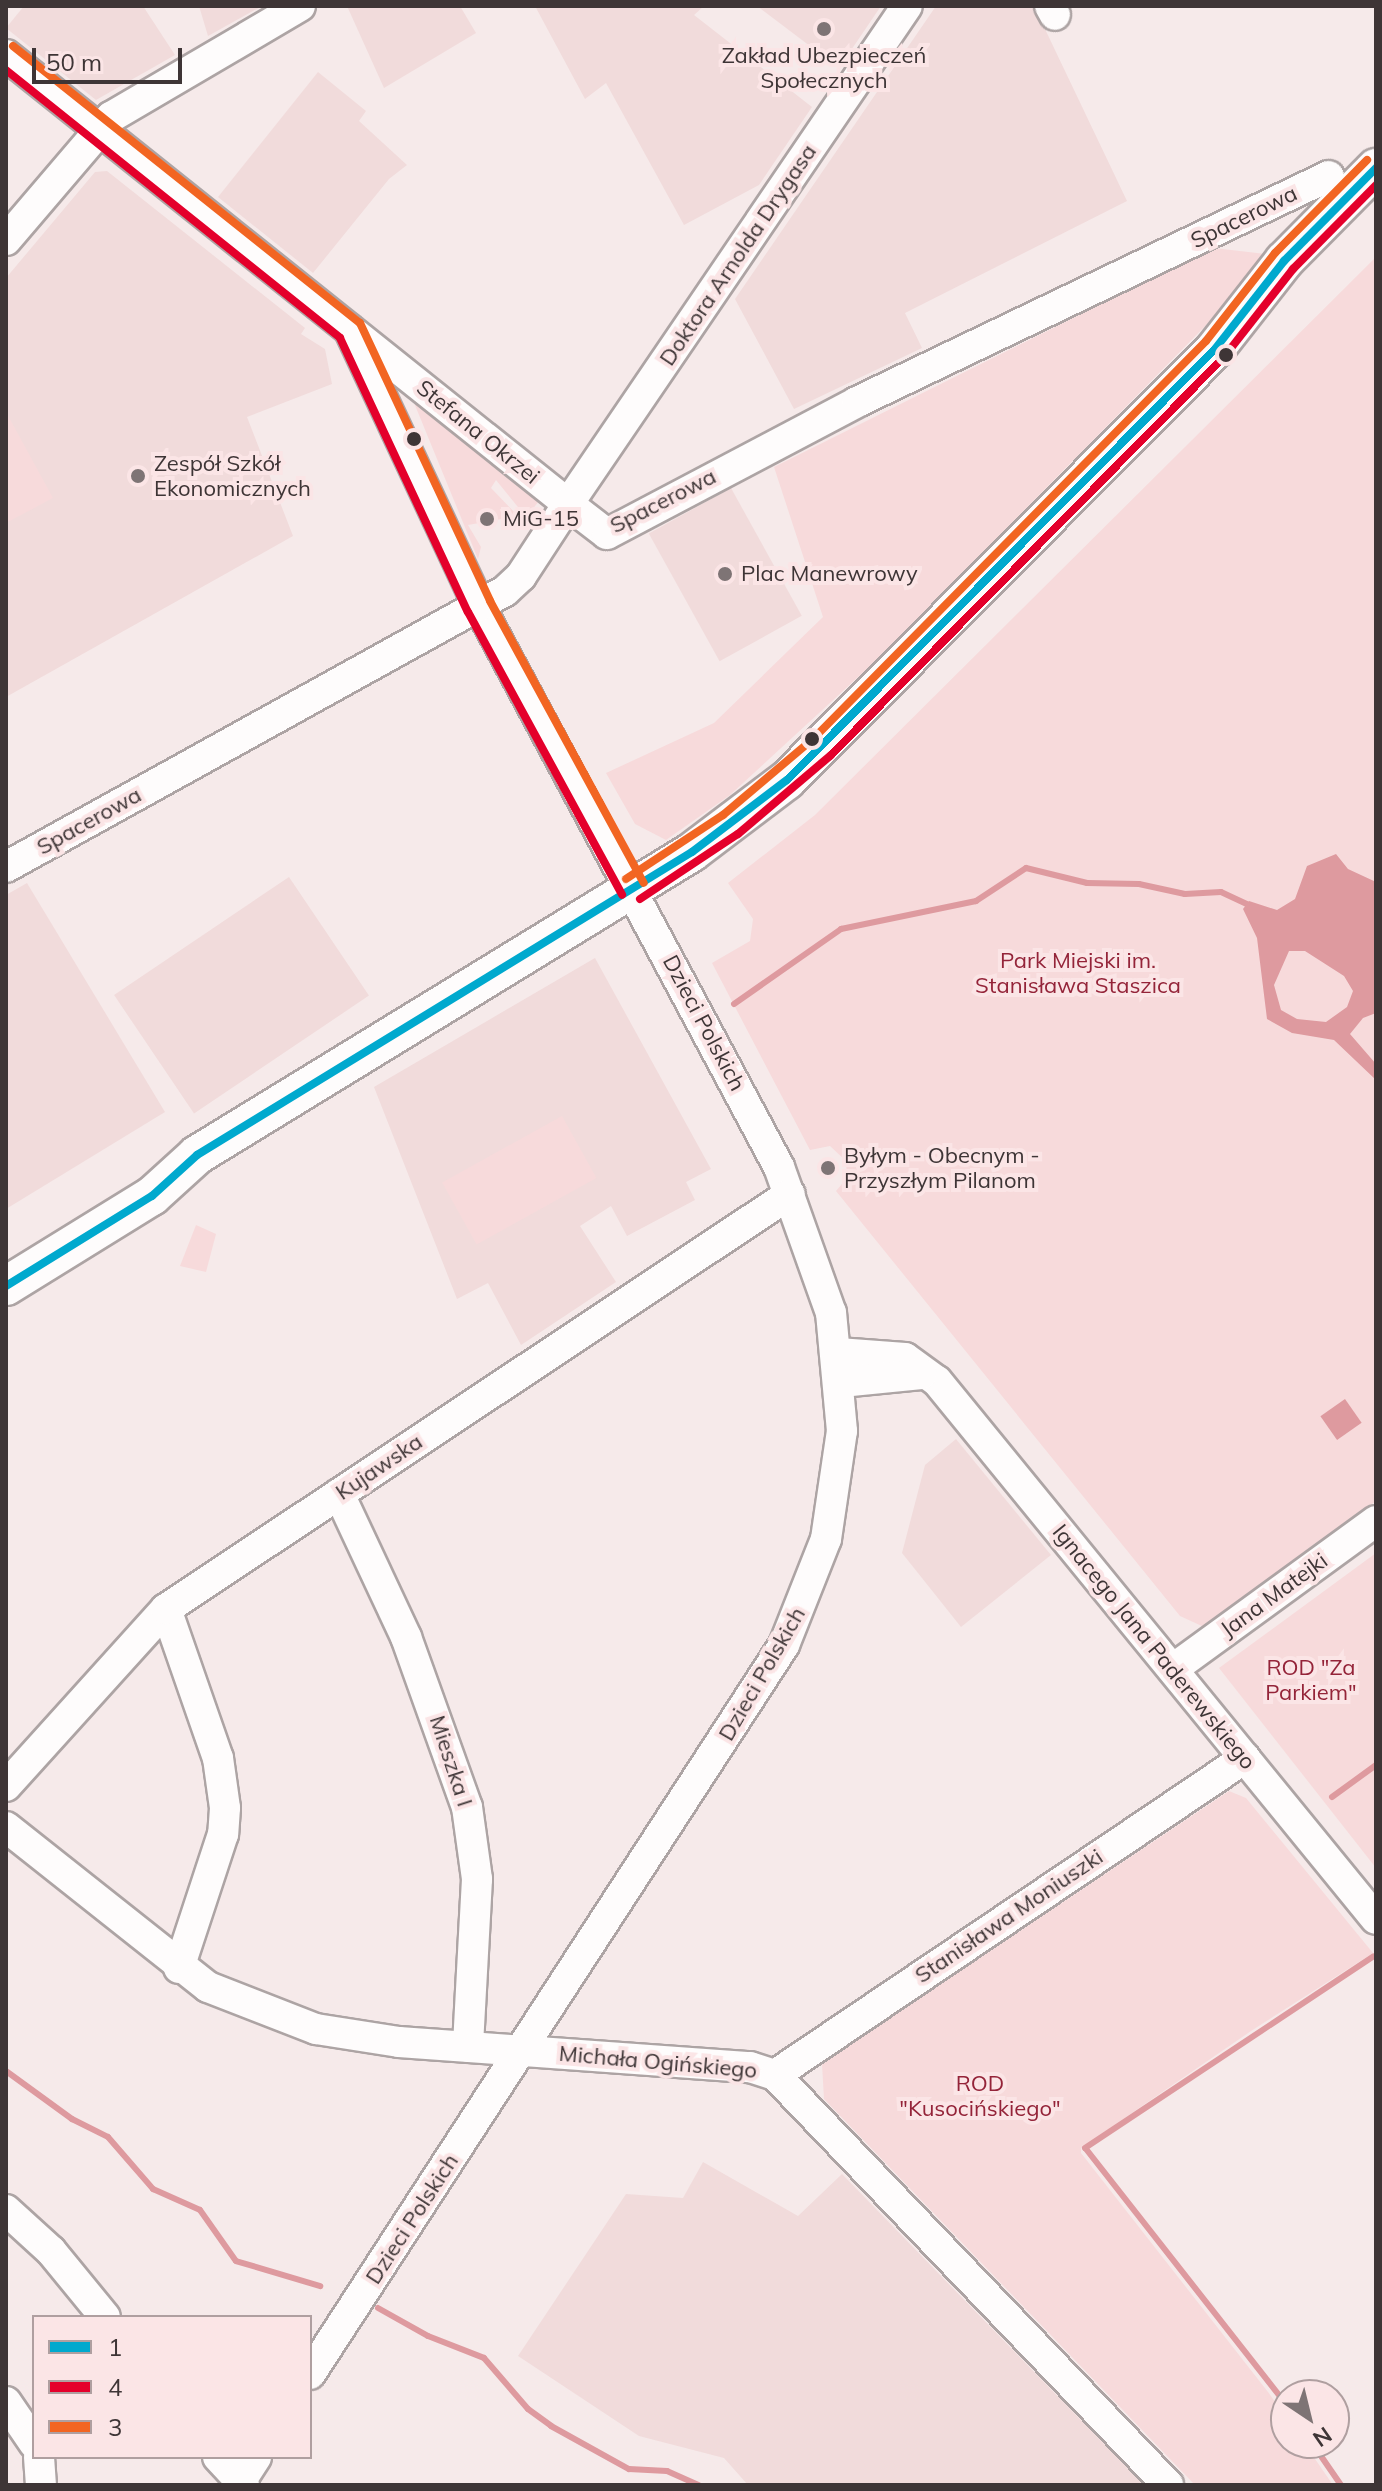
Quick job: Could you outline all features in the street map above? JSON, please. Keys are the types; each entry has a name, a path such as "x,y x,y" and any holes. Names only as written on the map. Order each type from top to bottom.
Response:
{"main road":[{"path":"6,1258 139,1178 197,1155 633,889 712,838 798,770 1215,349 1284,261 1376,168"},
{"path":"1215,349 1304,278 1376,206"},
{"path":"6,1286 152,1196 197,1155"}],"street":[{"path":"6,240 98,129 129,104 300,6"},
{"name":"Doktora Arnolda Drygasa","path":"568,504 907,6"},
{"name":"Stefana Okrzei","path":"6,55 568,504"},
{"name":"Spacerowa","path":"6,867 479,606 521,576 568,504 607,534 857,402 1329,176"},
{"name":"Stefana Okrzei","path":"350,330 479,606"},
{"name":"Dzieci Polskich","path":"312,2371 794,1625 832,1515 841,1452 840,1368 825,1290 790,1194 633,889 479,606"},
{"name":"Kujawska","path":"6,1786 166,1609 790,1194"},
{"name":"Ignacego Jana Paderewskiego","path":"840,1368 932,1375 1376,1919"},
{"name":"Mieszka I","path":"339,1494 406,1637 467,1807 477,1879 468,2047"},
{"name":"Jana Matejki","path":"1173,1669 1376,1521"},
{"path":"166,1609 218,1758 225,1808 223,1834 179,1968"},
{"name":"Stanisława Moniuszki","path":"775,2075 1245,1758"},
{"name":"Michała Ogińskiego","path":"6,1827 179,1968 208,1987 316,2029 363,2039 750,2067 775,2075 1168,2485"},
{"path":"543,2017 571,2054"},
{"path":"468,2047 495,2092"},
{"path":"6,2210 51,2251 103,2315"},
{"path":"6,2402 32,2440"},
{"path":"39,2459 41,2485"},
{"path":"221,2459 244,2477"}],"shaded area":[{"path":"24,6 143,6 175,55 96,100 6,28"},
{"path":"199,6 262,6 208,36"},
{"path":"347,6 460,6 476,33 384,88"},
{"path":"535,6 704,6 694,15 812,107 759,185 684,225 606,83 585,99"},
{"path":"757,6 881,6 839,68"},
{"path":"936,6 1034,6 1127,201 905,313 922,348 794,409 735,299"},
{"path":"318,72 366,111 359,121 407,165 389,179 313,273 218,197"},
{"name":"Zespół Szkół Ekonomicznych","path":"107,171 305,328 301,334 325,349 332,384 247,417 293,536 6,697 6,278 95,172"},
{"name":"Plac Manewrowy","path":"731,488 802,616 720,661 649,534"},
{"path":"1336,854 1348,869 1376,882 1376,1013 1363,1018 1350,1034 1376,1064 1376,1080 1334,1040 1292,1033 1267,1019 1257,938 1243,909 1249,901 1277,910 1295,899 1307,866","holes":["1289,951 1305,951 1344,976 1353,991 1347,1007 1326,1022 1297,1019 1281,1010 1274,985"]},
{"path":"289,877 369,996 194,1114 114,995"},
{"path":"27,883 165,1112 6,1209 6,895"},
{"path":"595,958 711,1169 686,1182 695,1200 627,1236 611,1206 580,1226 616,1282 521,1345 488,1283 457,1299 374,1087"},
{"path":"1345,1399 1362,1423 1337,1440 1320,1416"},
{"path":"956,1439 1051,1555 961,1627 902,1553 925,1465"},
{"path":"703,2162 798,2216 842,2174 1144,2485 748,2485 724,2458 639,2436 518,2356 626,2194 683,2198"}],"green space":[{"path":"1214,248 1275,255 882,655 730,795 666,840 635,824 606,773 714,723 823,617 774,467"},
{"name":"Park Miejski im. Stanisława Staszica","path":"1376,257 1376,1501 1204,1627 1180,1616 836,1191 847,1178 846,1161 830,1146 810,1150 712,963 750,941 753,919 728,883 815,815"},
{"path":"410,393 540,500 526,517 496,480 491,488 518,516 468,525 481,547 478,559"},
{"path":"6,412 53,498 6,523"},
{"path":"562,1116 596,1178 477,1245 442,1182"},
{"path":"196,1225 216,1234 206,1272 180,1266"},
{"name":"ROD \"Za Parkiem\"","path":"1376,1553 1376,1868 1219,1668"},
{"name":"ROD \"Kusocińskiego\"","path":"1229,1791 1246,1798 1373,1953 1251,2031 1081,2148 1081,2153 1270,2395 1270,2459 1315,2459 1333,2485 1195,2485 824,2099 822,2064"}],"waterway":[{"path":"734,1004 841,929 976,901 1026,868 1087,883 1139,884 1185,894 1221,892 1247,904"},
{"path":"1332,1797 1376,1765"},
{"path":"1270,2384 1085,2148 1373,1957"},
{"path":"6,2071 72,2119 108,2137 153,2189 200,2210 236,2261 320,2286"},
{"path":"378,2308 428,2336 484,2358 528,2409 551,2426 629,2469 667,2471 699,2485"},
{"path":"1323,2459 1341,2485"}],"transit line":[{"name":"3","path":"13,46 360,323 490,601 644,883"},
{"name":"4","path":"6,70 340,338 468,612 622,895"},
{"name":"3","path":"626,879 723,815 813,739 1206,341 1275,253 1367,160"},
{"name":"1","path":"6,1286 152,1196 197,1155 692,852 787,780 1215,349 1284,261 1376,168"},
{"name":"4","path":"640,899 738,834 830,756 1224,357 1293,269 1376,185"}],"place":[{"name":"Zakład Ubezpieczeń Społecznych","path":"824,29"},
{"name":"Zespół Szkół Ekonomicznych","path":"138,476"},
{"name":"MiG-15","path":"487,519"},
{"name":"Plac Manewrowy","path":"725,574"},
{"name":"Byłym - Obecnym - Przyszłym Pilanom","path":"828,1168"}]}
